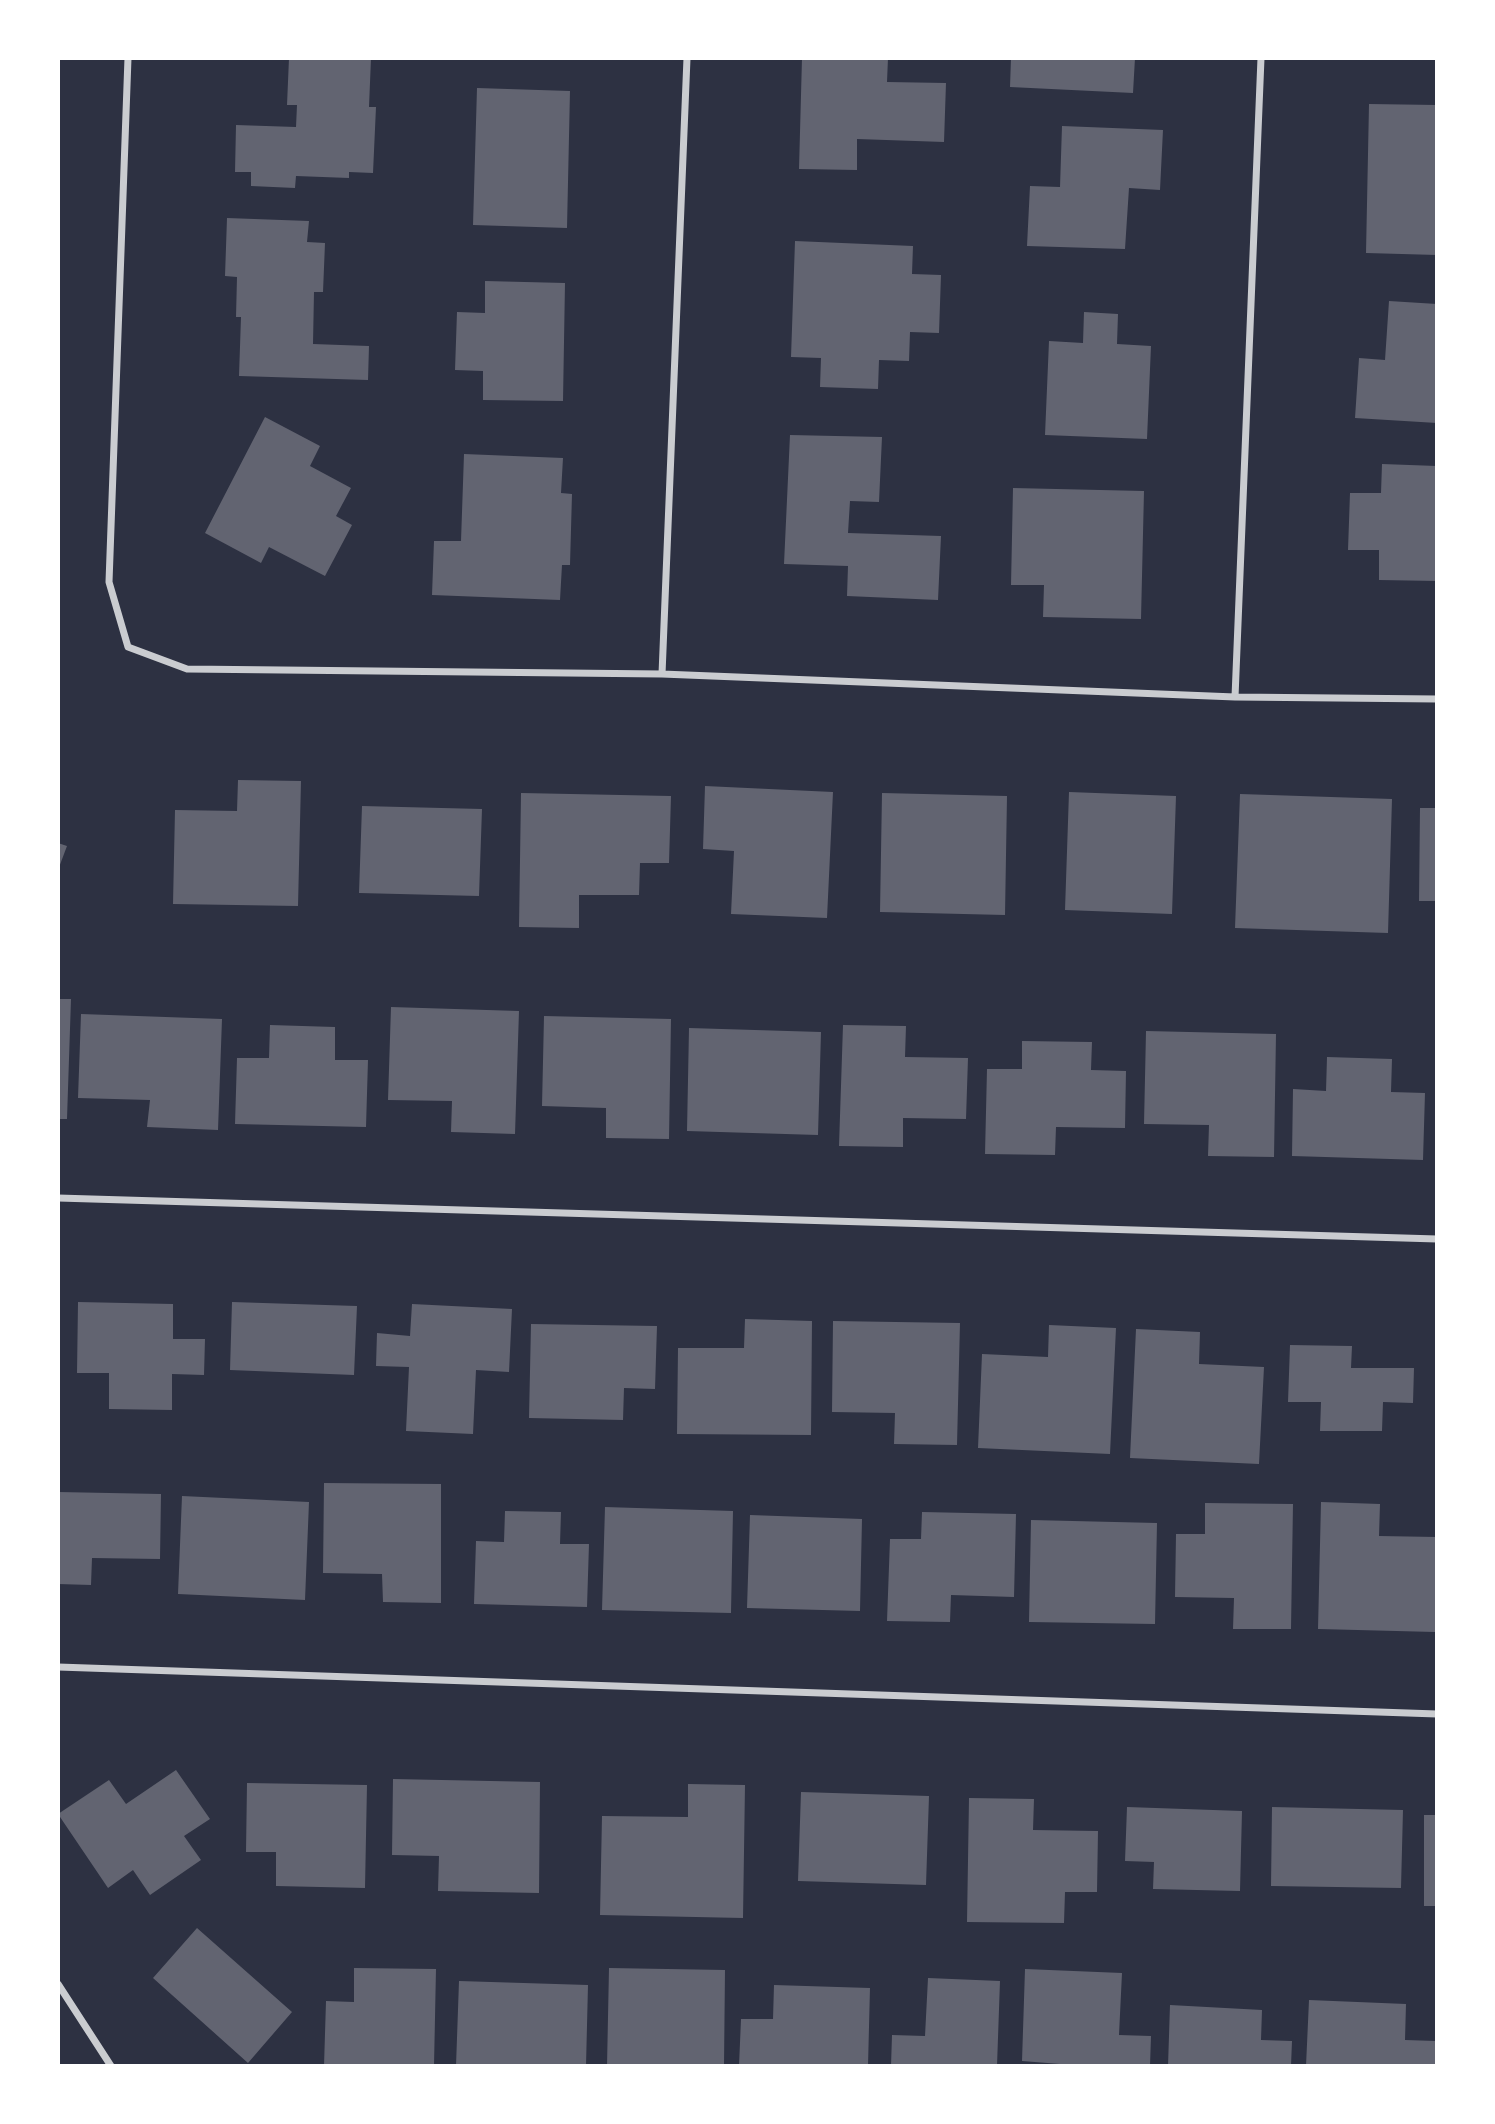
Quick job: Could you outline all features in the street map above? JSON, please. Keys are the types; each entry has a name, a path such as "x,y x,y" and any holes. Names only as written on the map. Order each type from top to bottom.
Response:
{"street":[{"path":"128,58 108,582 128,647 187,669 662,674 1236,697 1437,699"},
{"path":"662,674 687,58"},
{"path":"1236,697 1261,58"},
{"path":"58,1198 1437,1239"},
{"path":"58,1667 1437,1714"},
{"path":"58,1984 111,2066"}],"building":[{"path":"289,58 371,58 369,107 376,107 373,173 349,172 349,178 296,176 295,188 251,186 251,172 235,172 236,125 296,127 297,105 287,105"},
{"path":"802,58 888,58 887,82 946,83 944,142 857,139 857,170 799,169"},
{"path":"1011,58 1135,58 1133,93 1010,87"},
{"path":"477,88 570,91 567,228 473,225"},
{"path":"1369,104 1437,105 1437,255 1366,253"},
{"path":"1062,126 1163,130 1160,190 1129,188 1125,249 1027,246 1030,186 1060,187"},
{"path":"227,218 309,221 307,242 325,243 323,292 314,292 313,344 369,346 368,380 239,376 241,317 236,317 237,277 225,276"},
{"path":"795,241 913,246 912,274 941,275 939,333 910,332 909,361 879,360 878,389 820,387 821,358 791,357"},
{"path":"485,281 565,283 563,401 483,400 483,371 455,370 457,312 485,313"},
{"path":"1389,301 1437,304 1437,423 1355,418 1359,358 1385,360"},
{"path":"1084,312 1118,314 1117,344 1151,346 1147,439 1045,435 1049,341 1083,343"},
{"path":"265,417 320,446 310,466 351,488 336,516 352,525 325,576 269,547 261,563 205,533"},
{"path":"790,435 882,437 879,502 850,501 848,533 941,536 938,600 847,596 848,566 784,564"},
{"path":"464,454 563,458 561,493 572,494 570,565 562,565 560,600 432,595 434,541 461,541"},
{"path":"1382,464 1437,466 1437,581 1379,580 1379,550 1348,550 1350,493 1381,493"},
{"path":"1013,488 1144,491 1141,619 1043,617 1044,585 1011,585"},
{"path":"238,780 301,781 298,906 173,904 175,810 237,811"},
{"path":"705,786 833,792 827,918 731,914 734,851 703,849"},
{"path":"1069,792 1176,796 1172,914 1065,910"},
{"path":"521,793 671,796 669,863 640,863 639,895 579,895 579,928 519,927"},
{"path":"882,793 1007,796 1005,915 880,912"},
{"path":"1240,794 1392,799 1388,933 1235,928"},
{"path":"362,806 482,809 479,896 359,893"},
{"path":"1420,808 1437,808 1437,901 1419,901"},
{"path":"58,843 67,846 58,870"},
{"path":"58,999 71,999 67,1119 58,1119"},
{"path":"391,1007 519,1011 515,1134 451,1132 452,1101 388,1100"},
{"path":"81,1014 222,1019 218,1130 147,1127 150,1100 78,1098"},
{"path":"544,1016 671,1019 669,1139 606,1138 606,1108 542,1106"},
{"path":"270,1025 335,1027 335,1060 368,1060 366,1127 235,1124 237,1058 269,1058"},
{"path":"843,1025 906,1026 905,1057 968,1058 966,1119 903,1118 903,1147 839,1146"},
{"path":"689,1028 821,1032 818,1135 687,1131"},
{"path":"1146,1031 1276,1034 1274,1157 1208,1156 1209,1125 1144,1124"},
{"path":"1022,1041 1092,1042 1091,1070 1126,1071 1125,1128 1056,1127 1055,1155 985,1154 987,1069 1022,1069"},
{"path":"1327,1057 1392,1059 1391,1092 1425,1093 1423,1160 1292,1156 1293,1089 1326,1091"},
{"path":"78,1302 173,1304 173,1339 205,1339 204,1375 172,1374 172,1410 109,1409 109,1373 77,1373"},
{"path":"232,1302 357,1306 354,1375 230,1370"},
{"path":"412,1304 512,1309 509,1372 476,1370 473,1434 406,1431 409,1367 376,1366 377,1333 410,1336"},
{"path":"745,1319 812,1321 811,1435 677,1434 678,1348 744,1348"},
{"path":"833,1321 960,1323 957,1445 894,1444 895,1413 832,1412"},
{"path":"531,1324 657,1326 655,1389 624,1388 623,1420 529,1418"},
{"path":"1049,1325 1116,1328 1110,1454 978,1448 982,1354 1048,1357"},
{"path":"1136,1329 1200,1332 1199,1364 1264,1367 1259,1464 1130,1458"},
{"path":"1290,1345 1352,1346 1351,1368 1414,1368 1413,1403 1383,1402 1382,1431 1320,1431 1321,1402 1288,1402"},
{"path":"324,1483 441,1484 441,1603 383,1602 382,1574 323,1573"},
{"path":"58,1492 161,1494 160,1559 92,1558 91,1585 58,1584"},
{"path":"182,1496 309,1502 305,1600 178,1594"},
{"path":"1321,1502 1380,1504 1379,1536 1437,1537 1435,1632 1318,1629"},
{"path":"1205,1503 1293,1504 1291,1629 1233,1629 1234,1598 1175,1597 1176,1534 1205,1534"},
{"path":"605,1507 733,1511 731,1613 602,1610"},
{"path":"505,1511 561,1512 560,1544 589,1544 587,1607 474,1604 476,1541 504,1542"},
{"path":"922,1512 1016,1514 1014,1597 951,1595 950,1622 887,1621 890,1539 921,1539"},
{"path":"750,1515 862,1519 860,1611 747,1608"},
{"path":"1031,1520 1157,1523 1155,1624 1029,1622"},
{"path":"176,1770 210,1819 184,1836 201,1860 150,1895 133,1870 108,1888 58,1814 109,1780 126,1804"},
{"path":"393,1779 540,1782 539,1893 438,1891 439,1856 392,1855"},
{"path":"247,1783 367,1785 365,1888 276,1886 276,1852 246,1852"},
{"path":"688,1784 745,1785 743,1918 600,1915 602,1816 688,1817"},
{"path":"801,1792 929,1796 926,1885 798,1881"},
{"path":"969,1798 1034,1799 1033,1830 1098,1831 1097,1892 1065,1892 1064,1923 967,1922"},
{"path":"1127,1807 1242,1811 1240,1891 1153,1889 1154,1862 1125,1861"},
{"path":"1272,1807 1403,1810 1401,1888 1271,1886"},
{"path":"1424,1815 1437,1815 1437,1906 1424,1906"},
{"path":"197,1928 292,2012 248,2063 153,1978"},
{"path":"354,1968 436,1969 434,2066 324,2066 326,2001 354,2002"},
{"path":"609,1968 725,1970 724,2066 607,2066"},
{"path":"1025,1969 1122,1973 1119,2035 1151,2036 1150,2066 1085,2066 1022,2061"},
{"path":"928,1978 1000,1981 997,2066 891,2066 892,2035 925,2036"},
{"path":"459,1981 588,1985 586,2066 456,2066"},
{"path":"774,1985 870,1988 868,2066 739,2066 741,2019 773,2019"},
{"path":"1309,2000 1406,2004 1405,2040 1436,2041 1436,2066 1306,2066"},
{"path":"1170,2005 1262,2010 1261,2040 1292,2041 1291,2066 1168,2066"}]}
